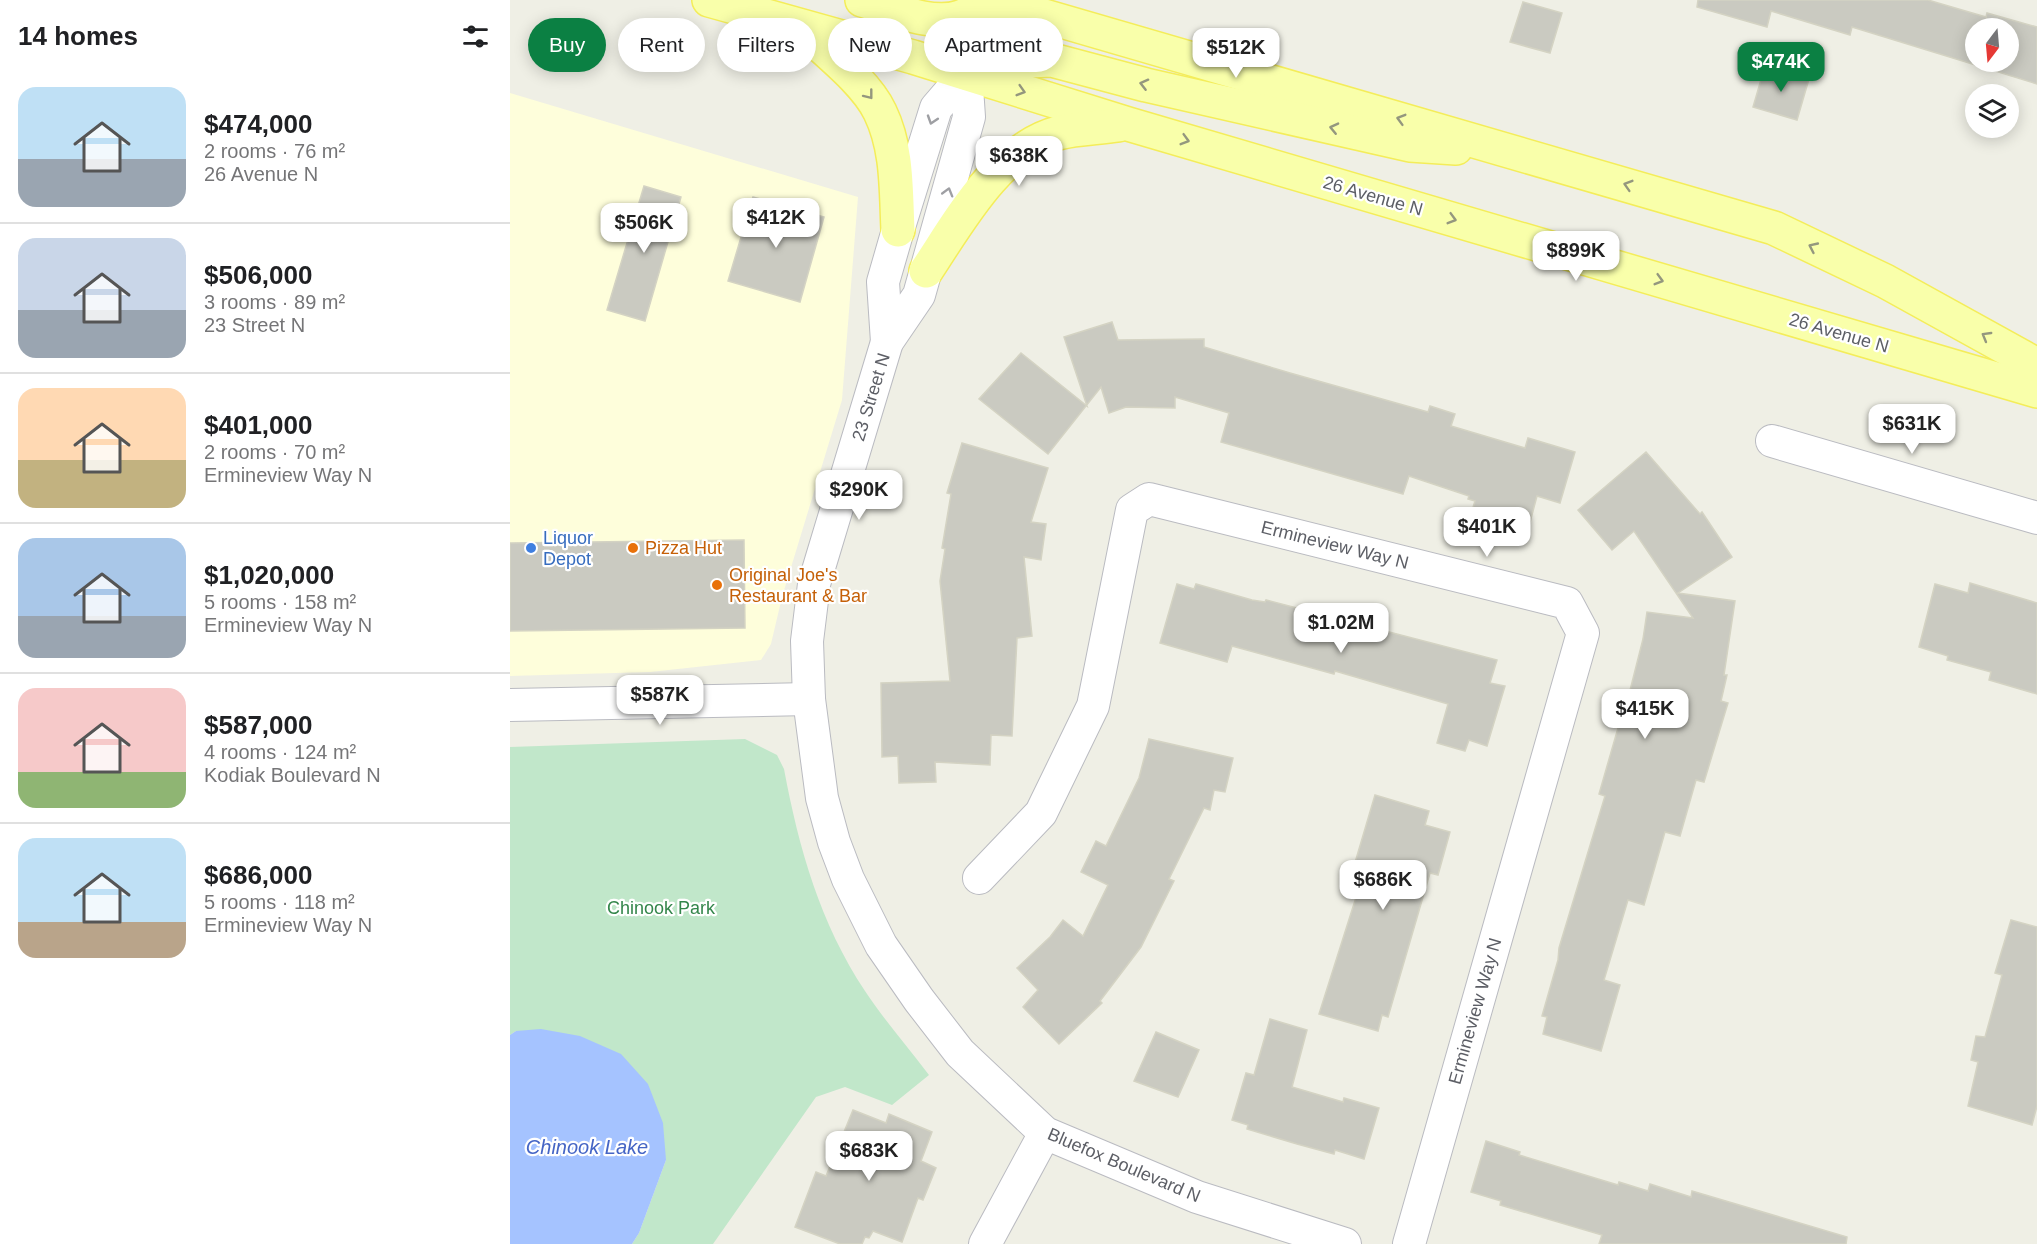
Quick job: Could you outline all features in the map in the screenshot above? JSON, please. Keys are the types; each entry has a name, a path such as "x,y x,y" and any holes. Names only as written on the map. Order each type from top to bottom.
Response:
{"main road":[{"name":"26 Avenue N","path":"709,0 773,18"},
{"path":"862,0 925,17 947,20 962,17 989,0 1774,228 1885,281 2037,365"},
{"name":"26 Avenue N","path":"816,30 2037,391"},
{"path":"816,42 867,92 880,111 891,140 895,165 897,230"},
{"path":"966,73 1001,62 1052,60 1146,85 1410,145 1516,152"},
{"path":"926,270 978,194 1024,150 1057,134 1128,124"}],"street":[{"name":"23 Street N","path":"809,699 807,641 814,584 887,342 919,295 969,117 966,73 989,0"},
{"name":"23 Street N","path":"887,342 884,282 897,230 936,108 966,73"},
{"path":"1772,441 2037,518"},
{"name":"Ermineview Way N","path":"979,878 1041,813 1093,706 1132,510 1149,499 1567,603 1583,633 1409,1244"},
{"path":"510,705 809,699"},
{"name":"Bluefox Boulevard N","path":"809,699 822,798 834,842 848,879 881,945 960,1053 1045,1133 1197,1197 1345,1244"},
{"path":"986,1244 1045,1133"}],"shaded area":[{"path":"510,93 858,197 842,400 782,597 771,644 761,660 650,672 510,676"}],"green space":[{"name":"Chinook Park","path":"745,739 777,755 784,769 804,856 835,939 872,1002 929,1075 892,1105 845,1087 816,1097 713,1244 632,1244 639,1233 666,1160 516,1031 510,1035 510,747"}],"water":[{"name":"Chinook Lake","path":"541,1029 580,1036 621,1054 648,1084 663,1123 666,1160 639,1233 632,1244 510,1244 510,1035 516,1031"}],"building":[{"path":"1698,0 1928,0 1986,17 1987,13 2005,18 1965,18 1965,62 1852,27 1850,35 1771,11 1767,27 1697,7"},
{"path":"1523,2 1562,13 1550,53 1510,42"},
{"path":"2019,22 2037,27 2037,84 1998,72 2019,72"},
{"path":"1765,66 1809,79 1797,120 1753,107"},
{"path":"644,186 681,197 645,321 607,310"},
{"path":"753,197 824,217 800,302 728,281"},
{"path":"1112,322 1118,340 1204,339 1204,347 1290,373 1428,412 1430,406 1455,414 1451,426 1525,448 1528,438 1575,452 1560,503 1537,496 1529,526 1498,516 1497,521 1471,514 1475,501 1468,499 1469,496 1409,476 1403,494 1221,442 1229,413 1175,397 1175,408 1126,407 1109,413 1101,387 1087,405 1064,337"},
{"path":"1021,353 1086,405 1048,454 979,399"},
{"path":"962,443 1048,468 1031,522 1046,524 1041,560 1024,557 1032,636 1017,638 1012,736 991,735 990,765 935,762 936,782 899,783 898,756 882,757 881,683 950,681 940,581 945,549 942,548 951,494 947,493"},
{"path":"1646,452 1700,514 1702,512 1732,557 1678,593 1735,601 1724,675 1727,675 1721,701 1728,703 1704,782 1696,780 1680,836 1665,832 1644,905 1628,900 1604,980 1620,985 1601,1051 1543,1034 1547,1017 1542,1016 1558,960 1559,948 1605,796 1599,794 1620,721 1622,722 1643,639 1647,612 1693,618 1634,531 1612,550 1578,510"},
{"path":"744,540 745,628 510,631 510,543"},
{"path":"1970,583 2037,603 2037,694 1989,680 1991,672 1947,660 1948,656 1919,647 1935,584 1968,593"},
{"path":"1177,584 1194,589 1196,584 1252,600 1265,602 1266,600 1497,660 1490,683 1505,686 1487,746 1469,740 1465,751 1437,743 1448,704 1335,671 1334,674 1232,646 1227,662 1160,643"},
{"path":"1149,739 1233,758 1225,792 1214,790 1210,810 1204,808 1169,879 1174,881 1141,947 1100,1001 1102,1003 1059,1044 1023,1007 1038,990 1017,968 1050,937 1063,920 1083,936 1108,885 1081,872 1096,841 1106,846 1139,778"},
{"path":"1375,795 1429,811 1425,825 1450,832 1438,875 1430,873 1388,1017 1382,1015 1378,1031 1319,1014 1365,869 1354,866"},
{"path":"2011,920 2037,927 2037,1106 2032,1125 1968,1106 1978,1062 1971,1060 1976,1036 1985,1037 2002,975 1995,973"},
{"path":"1270,1019 1307,1030 1292,1087 1343,1102 1344,1098 1379,1108 1364,1159 1335,1150 1334,1154 1297,1144 1247,1129 1248,1125 1232,1120 1246,1073 1254,1075"},
{"path":"1156,1032 1199,1050 1178,1097 1134,1081"},
{"path":"853,1110 886,1123 889,1114 932,1132 921,1161 936,1168 923,1200 918,1198 902,1242 873,1231 869,1238 865,1237 862,1244 840,1244 795,1227 816,1172 826,1176"},
{"path":"1486,1141 1520,1152 1519,1155 1618,1185 1619,1182 1648,1191 1650,1184 1691,1197 1692,1191 1847,1237 1846,1244 1599,1244 1602,1235 1500,1205 1501,1201 1471,1192"}],"place":[{"name":"Liquor Depot","path":"531,548"},
{"name":"Pizza Hut","path":"633,548"},
{"name":"Original Joe's Restaurant & Bar","path":"717,585"}]}
